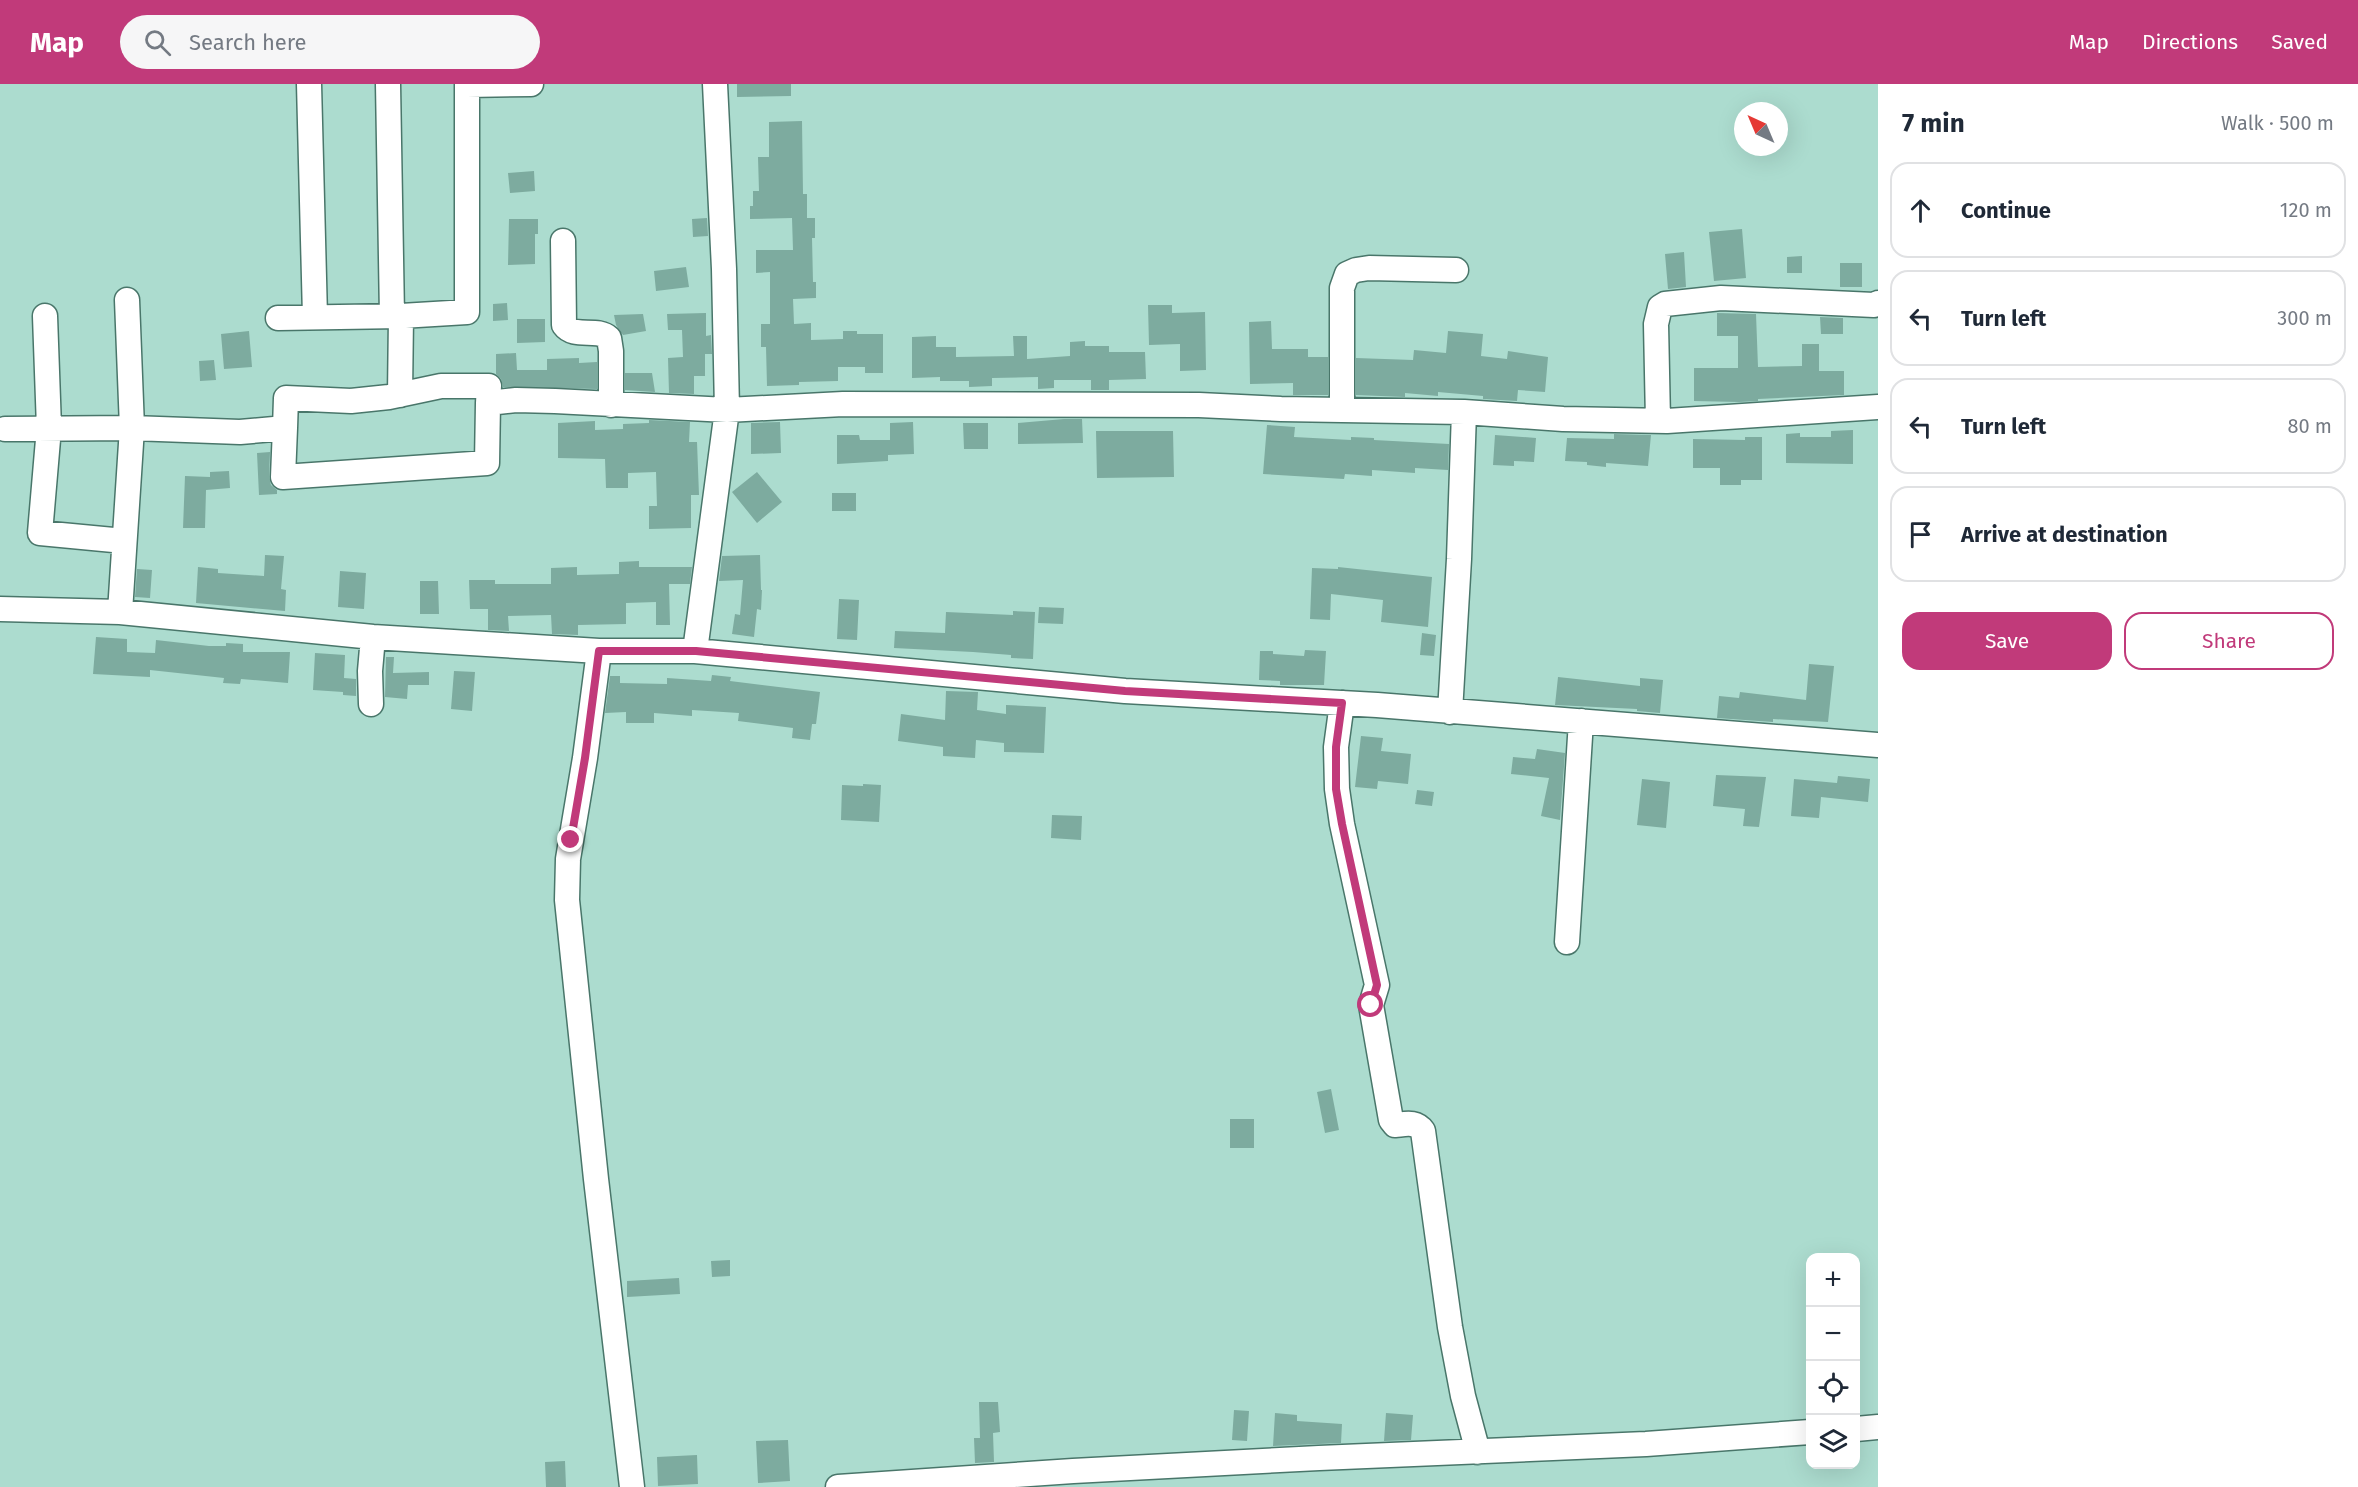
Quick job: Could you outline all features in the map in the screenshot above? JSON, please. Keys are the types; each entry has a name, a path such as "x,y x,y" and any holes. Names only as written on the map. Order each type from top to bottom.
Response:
{"street":[{"path":"309,84 315,317"},
{"path":"388,84 400,395"},
{"path":"278,318 467,312 467,85 531,84"},
{"path":"696,651 727,410 724,269 715,84"},
{"path":"563,241 564,325 571,331 604,334 609,338 611,405"},
{"path":"1342,410 1342,288 1347,274 1368,268 1456,270"},
{"path":"1658,421 1656,324 1660,307 1665,304 1721,298 1874,305 1878,303"},
{"path":"120,612 132,428 127,300"},
{"path":"45,316 49,428 40,533 124,541"},
{"path":"441,386 489,386 487,463 283,477 286,398 351,401 400,395 441,386"},
{"path":"488,403 516,400 727,410 843,404 1199,405 1464,412 1563,419 1658,421 1878,407"},
{"path":"1450,712 1459,559 1464,412"},
{"path":"5,429 132,428 240,432 285,428"},
{"path":"0,609 120,612 374,637 599,651 696,651 1125,691 1342,703 1878,745"},
{"path":"371,704 370,671 374,637"},
{"path":"599,651 585,758 568,860 567,900 597,1190 632,1487"},
{"path":"1342,703 1336,747 1336,789 1377,985 1371,1005 1390,1120 1395,1125 1414,1124 1423,1131 1450,1327 1463,1396 1478,1452"},
{"path":"1567,942 1581,721"},
{"path":"1860,1429 1878,1427"},
{"path":"838,1487 1073,1471 1646,1444 1806,1432"}],"building":[{"path":"737,84 791,84 791,96 737,97"},
{"path":"802,121 803,194 807,194 807,218 815,218 815,238 812,238 813,282 816,282 816,298 793,299 794,324 811,323 811,340 843,339 843,331 857,331 857,334 883,334 883,373 865,373 865,367 838,367 838,381 767,386 766,347 761,347 761,324 770,324 770,272 756,273 756,250 793,250 792,218 750,219 750,206 753,206 753,191 759,191 758,157 769,157 769,122"},
{"path":"534,171 535,191 510,193 508,173"},
{"path":"707,218 708,236 693,237 692,219"},
{"path":"509,219 538,219 538,234 535,234 535,264 508,265"},
{"path":"1742,229 1746,278 1714,281 1709,232"},
{"path":"1684,252 1686,287 1668,289 1665,254"},
{"path":"1802,256 1802,273 1787,273 1787,257"},
{"path":"1840,263 1862,263 1862,287 1840,287"},
{"path":"686,267 689,287 656,291 654,271"},
{"path":"507,303 508,320 493,321 493,304"},
{"path":"1148,305 1172,305 1172,313 1205,312 1206,370 1180,371 1180,344 1149,345"},
{"path":"706,313 706,336 711,335 712,354 705,354 705,376 694,376 694,394 669,393 668,358 683,357 682,330 668,330 667,314"},
{"path":"1717,313 1756,314 1758,367 1802,366 1802,344 1819,344 1819,371 1844,371 1844,395 1739,402 1694,401 1694,368 1738,368 1738,336 1717,336"},
{"path":"643,314 646,331 623,335 616,325 614,315"},
{"path":"1820,317 1843,318 1843,334 1821,334"},
{"path":"517,319 545,319 545,342 517,343"},
{"path":"1271,321 1272,349 1308,349 1308,357 1328,357 1328,395 1293,395 1293,383 1250,384 1249,322"},
{"path":"249,331 252,367 224,369 221,334"},
{"path":"1448,331 1483,334 1481,356 1507,359 1508,351 1548,357 1545,392 1518,390 1517,401 1483,399 1483,396 1438,392 1438,396 1405,393 1405,397 1356,395 1356,358 1413,360 1414,350 1446,353"},
{"path":"936,336 936,347 956,347 956,357 1014,356 1013,336 1027,336 1027,359 1070,356 1070,342 1085,341 1085,346 1109,346 1109,352 1145,352 1146,379 1109,380 1109,390 1091,390 1091,380 1054,380 1054,388 1038,389 1038,377 992,378 992,386 969,387 969,381 940,381 940,377 912,378 912,337"},
{"path":"516,353 517,370 547,370 547,359 579,358 579,363 597,362 597,389 503,387 501,379 496,374 496,354"},
{"path":"214,360 216,380 200,381 199,361"},
{"path":"625,373 652,373 655,392 625,390"},
{"path":"1082,419 1083,443 1018,444 1018,423"},
{"path":"649,420 690,422 689,442 697,442 699,495 691,495 691,528 649,529 649,506 657,506 656,472 628,473 628,488 606,488 605,459 558,458 558,423 595,421 595,430 623,429 623,424 649,423"},
{"path":"780,422 781,453 751,454 751,423"},
{"path":"913,422 914,454 888,455 888,461 837,464 837,435 859,435 860,440 890,440 890,423"},
{"path":"963,423 988,423 988,449 964,449"},
{"path":"1267,425 1295,427 1294,437 1351,440 1351,437 1374,438 1374,440 1449,444 1448,470 1415,468 1415,473 1372,470 1372,476 1345,474 1344,479 1263,474"},
{"path":"1853,430 1853,464 1786,463 1786,434 1800,433 1800,437 1831,437 1831,431"},
{"path":"1096,431 1173,431 1174,477 1097,478"},
{"path":"1614,434 1651,435 1648,466 1606,463 1606,467 1587,465 1587,462 1565,461 1567,438 1614,439"},
{"path":"1495,435 1536,438 1534,462 1514,461 1514,466 1493,465"},
{"path":"1745,437 1762,437 1762,480 1741,480 1741,485 1720,485 1720,468 1693,468 1693,439 1745,440"},
{"path":"270,452 269,477 277,494 259,495 257,453"},
{"path":"229,471 230,488 206,490 205,528 183,528 185,476 210,477 210,472"},
{"path":"757,472 782,502 757,523 732,492"},
{"path":"832,493 856,493 856,511 832,511"},
{"path":"265,555 284,556 281,589 286,590 285,611 196,603 198,567 218,569 218,573 264,576"},
{"path":"760,555 761,610 757,609 754,637 732,634 735,614 740,615 743,580 719,581 722,556"},
{"path":"639,561 639,567 692,567 690,584 669,584 670,625 656,625 656,602 626,603 626,624 578,625 578,635 552,634 551,615 508,616 509,631 488,630 488,609 470,609 469,580 495,580 495,584 551,584 551,568 577,567 577,575 619,574 619,562"},
{"path":"1338,567 1432,577 1428,627 1381,622 1383,600 1331,594 1330,620 1310,619 1312,568 1338,569"},
{"path":"137,569 152,570 150,598 135,597"},
{"path":"340,571 366,573 364,609 338,607"},
{"path":"420,581 438,581 439,614 420,614"},
{"path":"839,599 859,600 857,640 837,639"},
{"path":"1039,607 1064,608 1063,624 1038,623"},
{"path":"1013,611 1035,612 1033,659 1011,658 1011,655 894,648 895,631 945,633 946,612 1013,615"},
{"path":"1422,633 1436,635 1434,656 1420,655"},
{"path":"96,637 127,639 127,652 155,653 156,640 209,646 226,646 226,643 243,644 243,652 290,652 288,683 241,679 240,684 223,683 224,678 150,670 150,677 93,674"},
{"path":"1305,650 1326,651 1324,685 1280,685 1280,681 1259,680 1260,651 1304,656"},
{"path":"315,653 345,655 344,678 356,679 356,696 343,695 343,692 313,690"},
{"path":"386,657 394,657 393,673 429,672 429,685 408,685 407,699 385,697"},
{"path":"1809,664 1834,666 1828,722 1773,719 1773,722 1717,718 1719,696 1739,698 1740,692 1806,700"},
{"path":"454,671 475,672 472,711 451,709"},
{"path":"712,675 731,677 730,681 820,692 816,724 812,724 810,740 792,738 793,728 738,721 739,713 692,710 692,716 654,713 654,723 626,723 626,712 605,713 610,676 620,676 620,683 667,684 667,678 711,681"},
{"path":"1558,677 1640,686 1640,678 1663,680 1660,713 1637,711 1637,709 1555,705"},
{"path":"946,691 978,692 977,710 1006,714 1006,705 1046,707 1044,753 1004,752 1004,743 976,740 975,758 943,756 943,747 898,741 901,714 945,720"},
{"path":"1361,736 1383,738 1381,751 1411,754 1408,784 1378,781 1377,789 1355,787"},
{"path":"1537,749 1565,753 1560,820 1541,816 1549,778 1511,774 1513,757 1535,759"},
{"path":"1716,775 1766,777 1759,827 1743,826 1745,809 1713,806"},
{"path":"1838,776 1870,779 1868,802 1821,797 1819,818 1791,816 1794,779 1837,783"},
{"path":"1642,779 1670,782 1666,828 1637,825"},
{"path":"863,784 881,785 879,822 841,820 842,785 863,786"},
{"path":"1417,790 1434,792 1432,806 1415,804"},
{"path":"1052,815 1082,816 1081,840 1051,838"},
{"path":"1331,1089 1339,1130 1325,1133 1317,1092"},
{"path":"1230,1119 1254,1119 1254,1148 1230,1148"},
{"path":"730,1260 730,1276 712,1277 711,1261"},
{"path":"679,1278 680,1294 627,1297 627,1281"},
{"path":"979,1402 998,1402 1000,1432 993,1433 994,1462 975,1463 974,1438 980,1438"},
{"path":"1234,1410 1249,1411 1247,1441 1232,1440"},
{"path":"1275,1413 1297,1415 1297,1421 1342,1424 1341,1443 1273,1446"},
{"path":"1386,1413 1413,1415 1411,1440 1384,1441"},
{"path":"788,1440 790,1481 758,1483 756,1441"},
{"path":"697,1455 698,1484 658,1486 657,1457"},
{"path":"565,1461 566,1487 546,1487 545,1462"}],"route":[{"path":"571,840 585,758 599,651 696,651 1125,691 1342,703 1336,747 1336,789 1377,985 1371,1005"}]}
